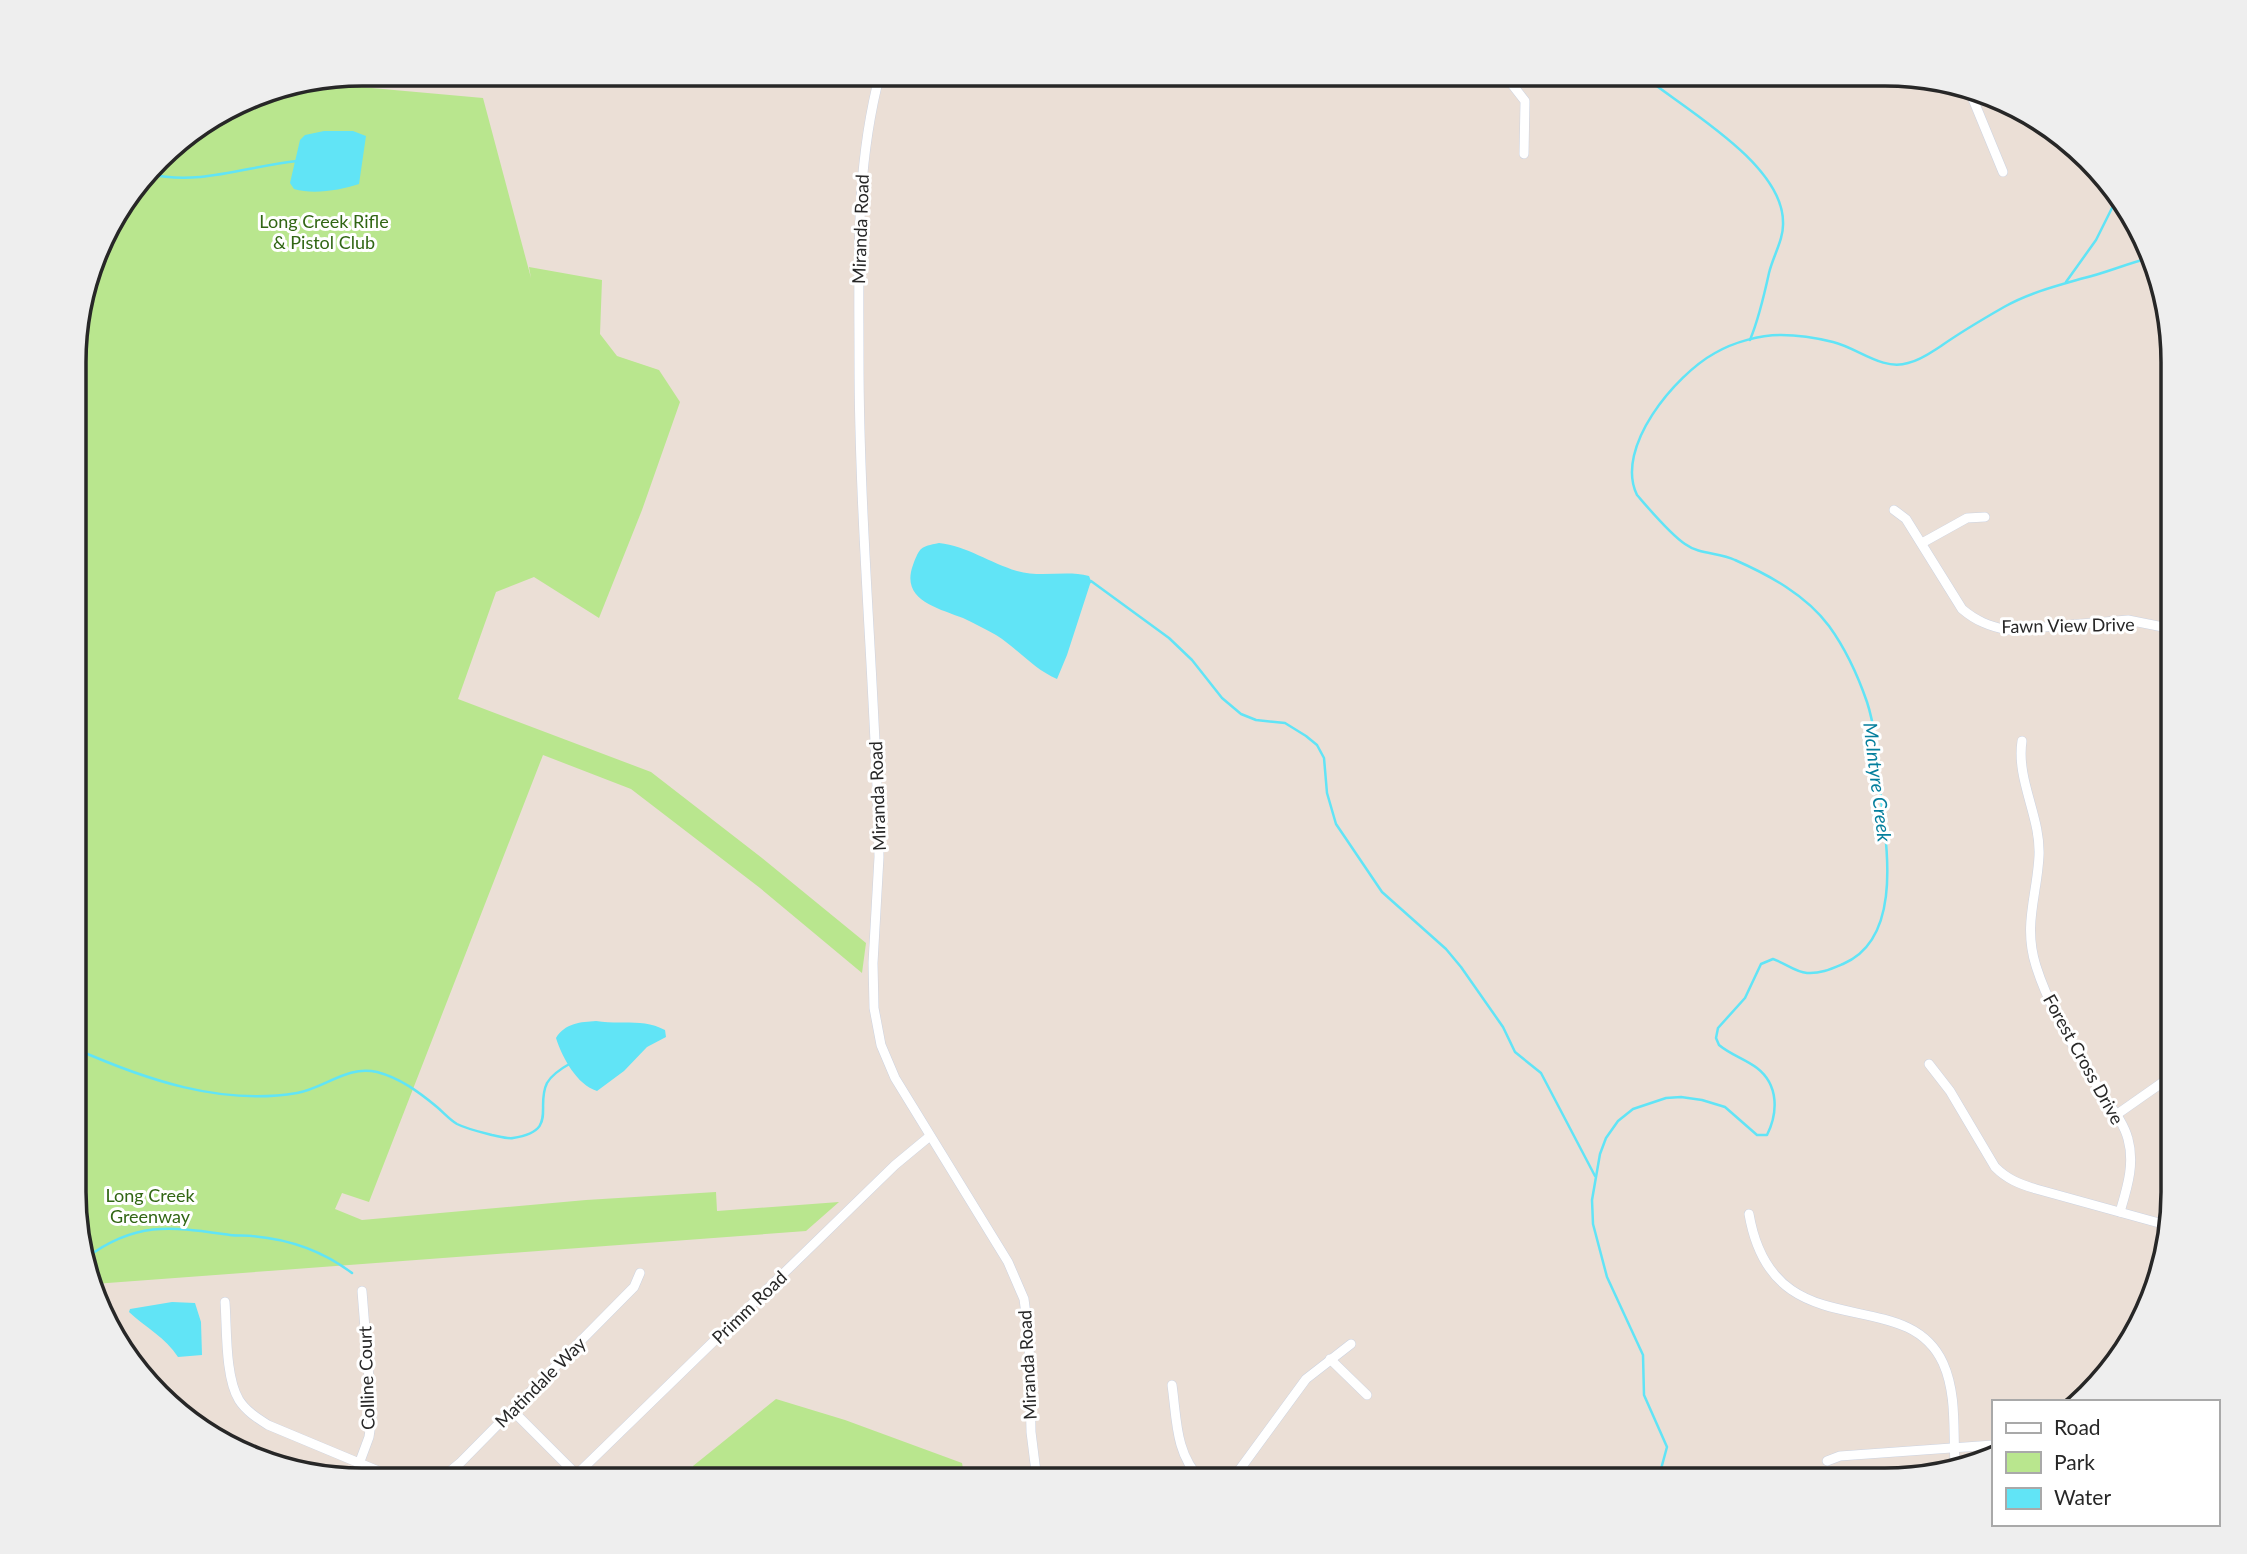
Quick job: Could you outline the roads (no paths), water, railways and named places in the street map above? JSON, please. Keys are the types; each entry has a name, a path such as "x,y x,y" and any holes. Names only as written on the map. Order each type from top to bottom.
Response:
{"street":[{"name":"Miranda Road","path":"877,86 864,153 858,247 858,396 878,813 874,1008 881,1045 888,1062 1008,1262 1024,1299 1029,1338 1031,1432 1036,1468"},
{"path":"1513,86 1525,101 1524,154"},
{"path":"1973,100 2003,172"},
{"name":"Fawn View Drive","path":"1894,510 1906,519 1962,609 1990,626 2007,630 2128,620 2161,627"},
{"path":"1922,543 1967,518 1985,517"},
{"name":"Forest Cross Drive","path":"2022,741 2020,760 2035,822 2039,855 2029,938 2036,967 2052,1007 2128,1138 2132,1167 2120,1212"},
{"path":"1929,1064 1950,1091 1995,1167 2005,1176 2017,1183 2160,1223"},
{"path":"2116,1115 2161,1083"},
{"name":"Primm Road","path":"586,1468 895,1165 930,1136"},
{"path":"1749,1213 1757,1248 1767,1266 1790,1290 1821,1304 1902,1325 1936,1351 1949,1380 1955,1459"},
{"name":"Matindale Way","path":"453,1468 634,1287 640,1273"},
{"name":"Colline Court","path":"359,1464 372,1427 362,1291"},
{"path":"225,1302 233,1388 253,1416 369,1468"},
{"path":"1241,1468 1296,1391 1316,1369 1351,1344"},
{"path":"1330,1359 1367,1395"},
{"path":"1172,1384 1182,1453 1190,1468"},
{"path":"512,1410 567,1468"},
{"path":"1827,1461 1840,1456 1992,1445"}],"water":[{"path":"324,131 353,131 366,136 359,184 327,191 294,189 290,183 300,140 305,135"},
{"path":"939,543 1026,573 1089,576 1091,581 1057,679 1040,670 996,635 933,606 917,595 910,577 915,559 922,549"},
{"path":"596,1021 657,1026 665,1030 666,1037 647,1047 624,1071 597,1091 577,1077 566,1062 556,1038 569,1026"},
{"path":"172,1302 195,1303 201,1322 202,1355 178,1357 161,1338 129,1312 130,1309"}],"waterway":[{"path":"1657,86 1727,138 1749,158 1779,200 1783,222 1782,235 1750,340"},
{"path":"159,175 187,178 297,161"},
{"path":"2066,282 2096,240 2113,206"},
{"name":"McIntyre Creek","path":"1661,1468 1667,1447 1644,1395 1643,1355 1607,1277 1593,1224 1592,1200 1600,1154 1606,1138 1618,1121 1633,1109 1666,1098 1681,1097 1725,1107 1757,1135 1767,1135 1773,1118 1773,1091 1757,1068 1719,1045 1716,1038 1718,1028 1745,998 1761,964 1773,959 1798,971 1816,973 1843,964 1861,952 1874,936 1882,916 1887,871 1871,715 1851,663 1829,626 1798,595 1761,572 1735,560 1691,548 1660,521 1637,495 1632,476 1634,456 1641,435 1652,415 1683,378 1699,363 1739,342 1773,335 1801,336 1833,342 1889,364 1908,363 1925,356 1980,321 2023,298 2142,261"},
{"path":"1090,582 1169,638 1192,660 1222,698 1241,714 1256,720 1285,723 1317,745 1324,758 1327,793 1336,824 1382,892 1446,949 1503,1027 1515,1052 1541,1073 1595,1176"},
{"path":"86,1053 156,1080 212,1093 240,1096 297,1093 346,1074 377,1072 409,1086 457,1124 478,1132 511,1138 527,1135 541,1124 547,1083 554,1074 571,1063"},
{"path":"93,1253 122,1237 139,1232 156,1229 191,1230 279,1240 317,1252 352,1273"}],"park label":[{"name":"Long Creek Rifle & Pistol Club","path":"324,231"},
{"name":"Long Creek Greenway","path":"150,1205"}]}
